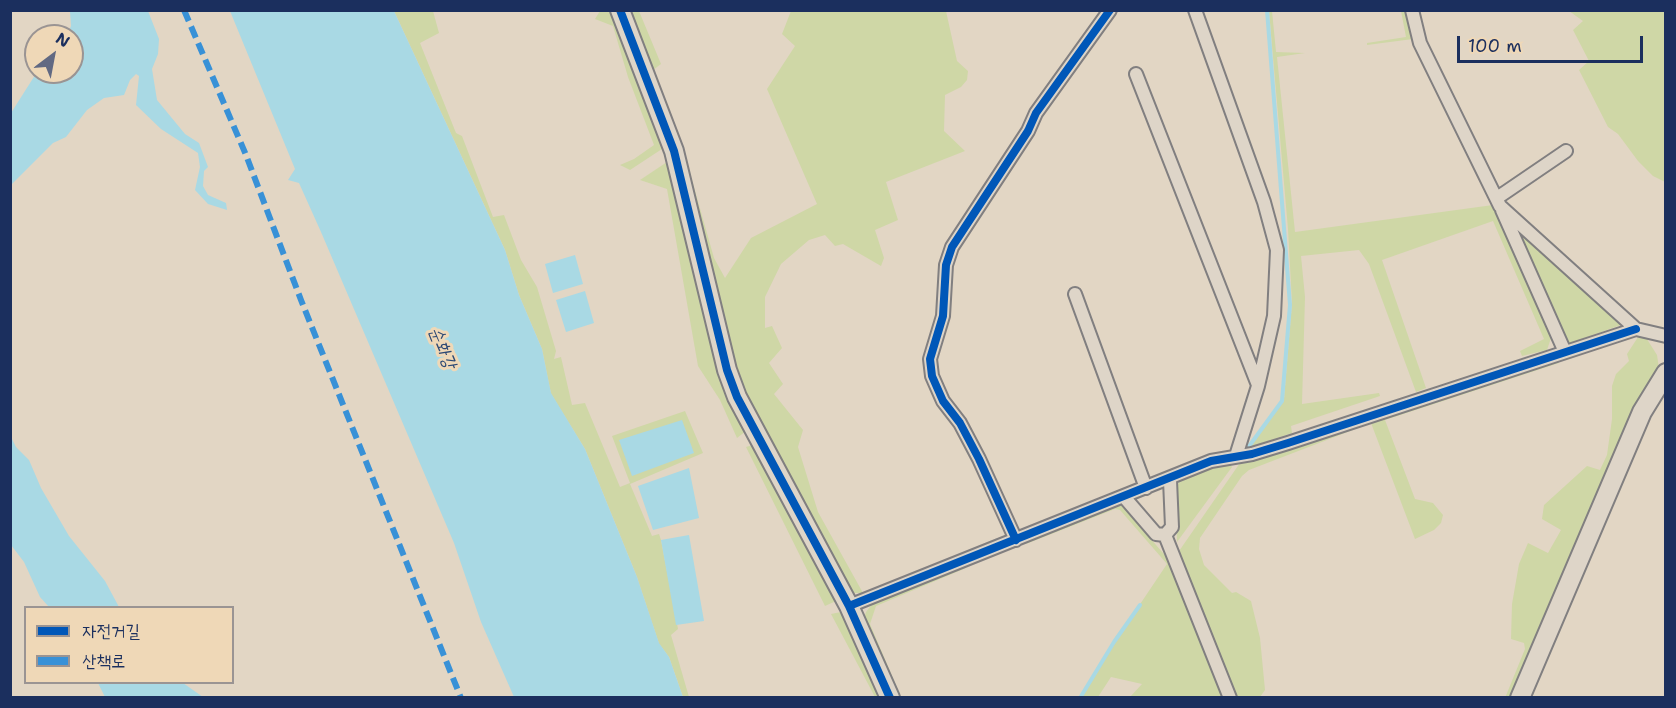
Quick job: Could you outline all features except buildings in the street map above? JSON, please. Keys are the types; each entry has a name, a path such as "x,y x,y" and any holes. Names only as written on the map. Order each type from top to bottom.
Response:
{"street":[{"path":"620,10 674,151 727,370 737,397 849,606 890,698"},
{"path":"1016,540 979,459 960,423 943,401 932,376 930,359 943,316 946,265 952,247 1028,131 1036,113 1110,10"},
{"path":"1195,10 1264,202 1277,250 1278,275 1274,316 1258,386 1236,456"},
{"path":"1412,10 1420,43 1498,202 1565,352"},
{"path":"1136,74 1258,386"},
{"path":"1498,202 1566,151"},
{"path":"1498,202 1636,329 1665,336"},
{"path":"1075,294 1146,488"},
{"path":"849,606 1170,480 1211,461 1288,443 1636,329"},
{"path":"1520,698 1639,418 1665,373"},
{"path":"1166,535 1172,527 1170,480"},
{"path":"1125,498 1156,534 1166,535"},
{"path":"1166,535 1230,698"}],"green space":[{"path":"394,11 433,11 439,33 420,43 456,133 462,136 493,217 504,215 521,260 537,287 556,351 554,359 561,357 572,405 585,403 620,487 630,483 612,436 685,411 703,453 630,484 652,536 659,534 661,540 678,629 671,635 689,697 683,697 669,657 659,644 637,577 585,449 551,394 542,349 519,295 505,250"},
{"path":"600,11 614,11 665,147 630,170 620,165 634,159 654,145 628,77 613,26 595,19"},
{"path":"629,11 639,11 661,64 653,70"},
{"path":"791,11 946,11 957,61 968,71 967,80 961,87 945,95 944,131 965,151 886,182 898,220 875,230 884,258 881,266 843,244 835,246 825,235 809,240 781,264 765,297 765,328 772,326 782,348 769,363 783,384 774,394 803,430 798,447 818,512 863,593 852,593 745,393 732,361 685,166 688,166 714,258 725,278 751,238 817,204 767,89 795,46 782,34"},
{"path":"1269,11 1272,11 1276,52 1305,53 1277,57 1295,232 1493,205 1552,335 1547,350 1522,356 1520,351 1544,339 1493,221 1382,260 1426,388 1416,392 1369,264 1359,250 1301,256 1305,297 1302,404 1379,393 1380,396 1291,426 1292,433 1250,447 1284,399 1292,303 1288,229"},
{"path":"1401,11 1409,11 1413,39 1367,45 1367,43 1406,37"},
{"path":"1569,11 1665,11 1665,182 1653,176 1638,161 1618,134 1608,127 1579,70 1589,61 1573,30 1583,21"},
{"path":"670,160 746,431 737,438 720,400 698,366 667,189 640,180"},
{"path":"1517,227 1622,322 1621,325 1567,344 1515,229"},
{"path":"1640,334 1645,336 1657,355 1659,368 1640,400 1572,552 1511,697 1505,698 1525,649 1524,643 1511,639 1512,604 1519,564 1528,543 1548,553 1561,530 1542,519 1544,505 1587,466 1600,470 1607,455 1612,419 1612,386 1616,374 1629,361 1627,354"},
{"path":"1557,358 1559,363 1385,420 1415,499 1433,503 1443,515 1441,523 1434,530 1415,539 1371,423 1249,470 1242,476 1200,538 1199,549 1204,565 1232,593 1236,592 1251,601 1260,638 1265,690 1260,697 1234,697 1177,554 1242,460"},
{"path":"753,445 836,601 825,606 746,447"},
{"path":"1230,464 1232,467 1177,542 1176,489 1180,480 1209,466"},
{"path":"1117,505 1122,506 1170,561 1224,697 1130,697 1142,684 1111,677 1098,697 1082,697 1114,643 1167,564 1120,510 1115,509 1026,544 1028,539"},
{"path":"965,564 966,568 876,606 870,624 901,697 895,697 864,619 866,612 875,600"},
{"path":"841,612 883,697 875,697 831,614"}],"water":[{"path":"70,11 148,11 159,39 158,54 152,69 157,100 185,134 199,143 208,167 204,171 203,186 208,195 226,203 227,210 208,204 195,190 200,167 198,153 161,129 136,105 139,76 136,74 130,80 124,95 104,98 87,110 66,137 53,143 11,185 11,113 29,84 84,84 84,24 71,24"},
{"name":"순화강","path":"230,11 394,11 505,250 519,295 542,349 551,393 585,449 637,577 659,643 669,657 683,697 514,697 481,622 454,543 321,232 299,183 288,180 295,169"},
{"path":"575,255 583,284 553,293 545,264"},
{"path":"585,291 594,323 566,332 556,300"},
{"path":"682,420 694,453 632,476 619,440"},
{"path":"10,435 16,447 29,460 41,488 69,536 105,581 118,606 48,606 40,597 24,562 11,545"},
{"path":"689,468 699,518 653,530 638,486"},
{"path":"689,535 704,621 676,625 661,540"},
{"path":"98,684 184,684 203,697 105,697"}],"waterway":[{"path":"1247,449 1282,401 1290,305 1267,10"},
{"path":"1080,698 1140,605"}],"marked path":[{"path":"184,10 246,155 301,300 461,698"}],"cycle path":[{"path":"620,10 674,151 727,370 737,397 849,606 890,698"},
{"path":"1016,540 979,459 960,423 943,401 932,376 930,359 943,316 946,265 952,247 1028,131 1036,113 1110,10"},
{"path":"849,606 1211,461 1252,454 1288,443 1636,329"}]}
